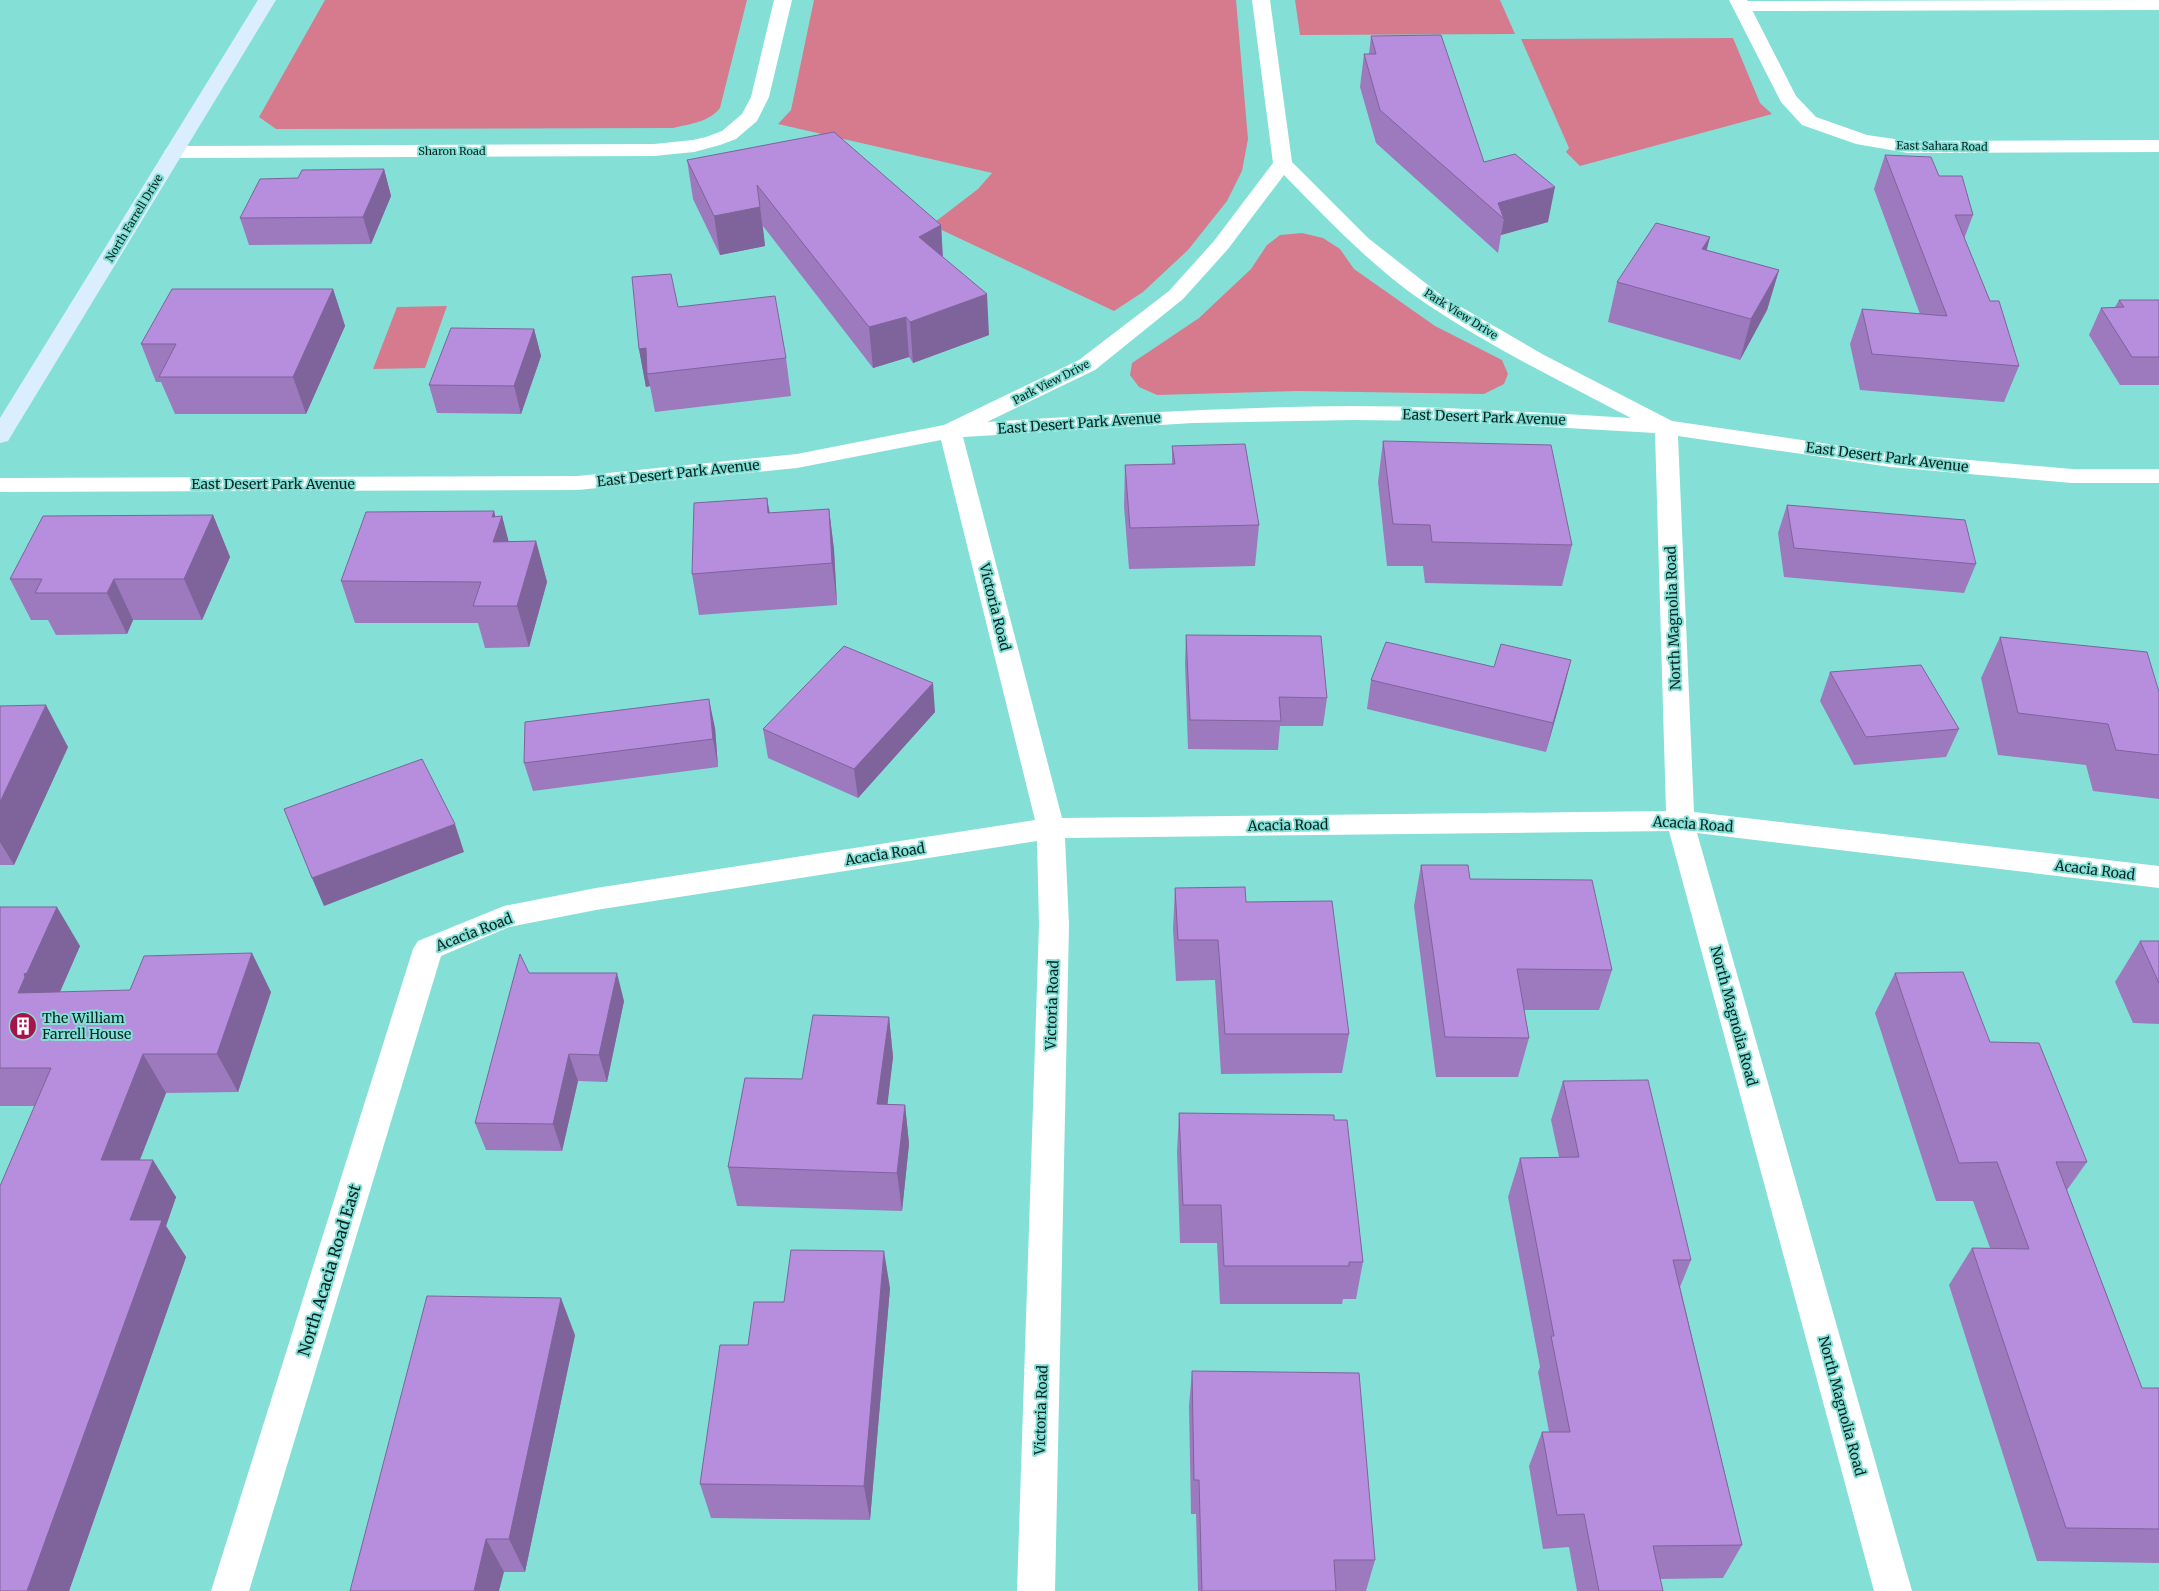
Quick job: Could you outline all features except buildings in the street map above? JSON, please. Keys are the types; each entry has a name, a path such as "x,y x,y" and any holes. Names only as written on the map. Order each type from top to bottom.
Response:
{"street":[{"name":"North Farrell Drive","path":"0,436 267,0"},
{"name":"Sharon Road","path":"174,152 654,150 694,146 729,135 746,122 757,107 783,0"},
{"path":"1261,0 1283,163"},
{"path":"1740,3 2159,5"},
{"name":"East Sahara Road","path":"1740,3 1788,98 1809,121 1863,140 1908,147 2159,146"},
{"name":"Park View Drive","path":"950,432 1087,365 1176,296 1222,245 1283,163 1361,242 1434,300 1536,360 1666,427"},
{"name":"East Desert Park Avenue","path":"0,485 578,483 797,461 950,432 1273,413 1442,414 1666,427 1890,460 2072,476 2159,476"},
{"name":"North Magnolia Road","path":"1666,427 1680,821 1894,1591"},
{"name":"Victoria Road","path":"950,432 1050,828 1054,925 1036,1591"},
{"name":"Acacia Road","path":"428,949 504,918 596,898 1050,828 1680,821 2159,877"},
{"name":"North Acacia Road East","path":"230,1591 428,949"}],"shaded area":[{"path":"325,0 747,0 720,108 716,113 692,124 673,128 276,129 259,117"},
{"path":"814,0 1236,0 1248,139 1242,171 1227,201 1188,250 1143,292 1114,311 931,225 978,189 992,173 778,124 791,110"},
{"path":"1295,0 1500,0 1515,34 1300,35"},
{"path":"1733,38 1760,103 1772,114 1580,166 1566,152 1569,148 1521,39"},
{"path":"1302,233 1323,238 1340,249 1354,269 1435,326 1502,360 1508,374 1504,384 1484,394 1298,391 1157,395 1139,387 1130,375 1132,363 1199,318 1251,269 1267,245 1280,235"},
{"path":"447,306 425,368 373,369 397,307"}],"place":[{"name":"The William Farrell House","path":"23,1026"}]}
